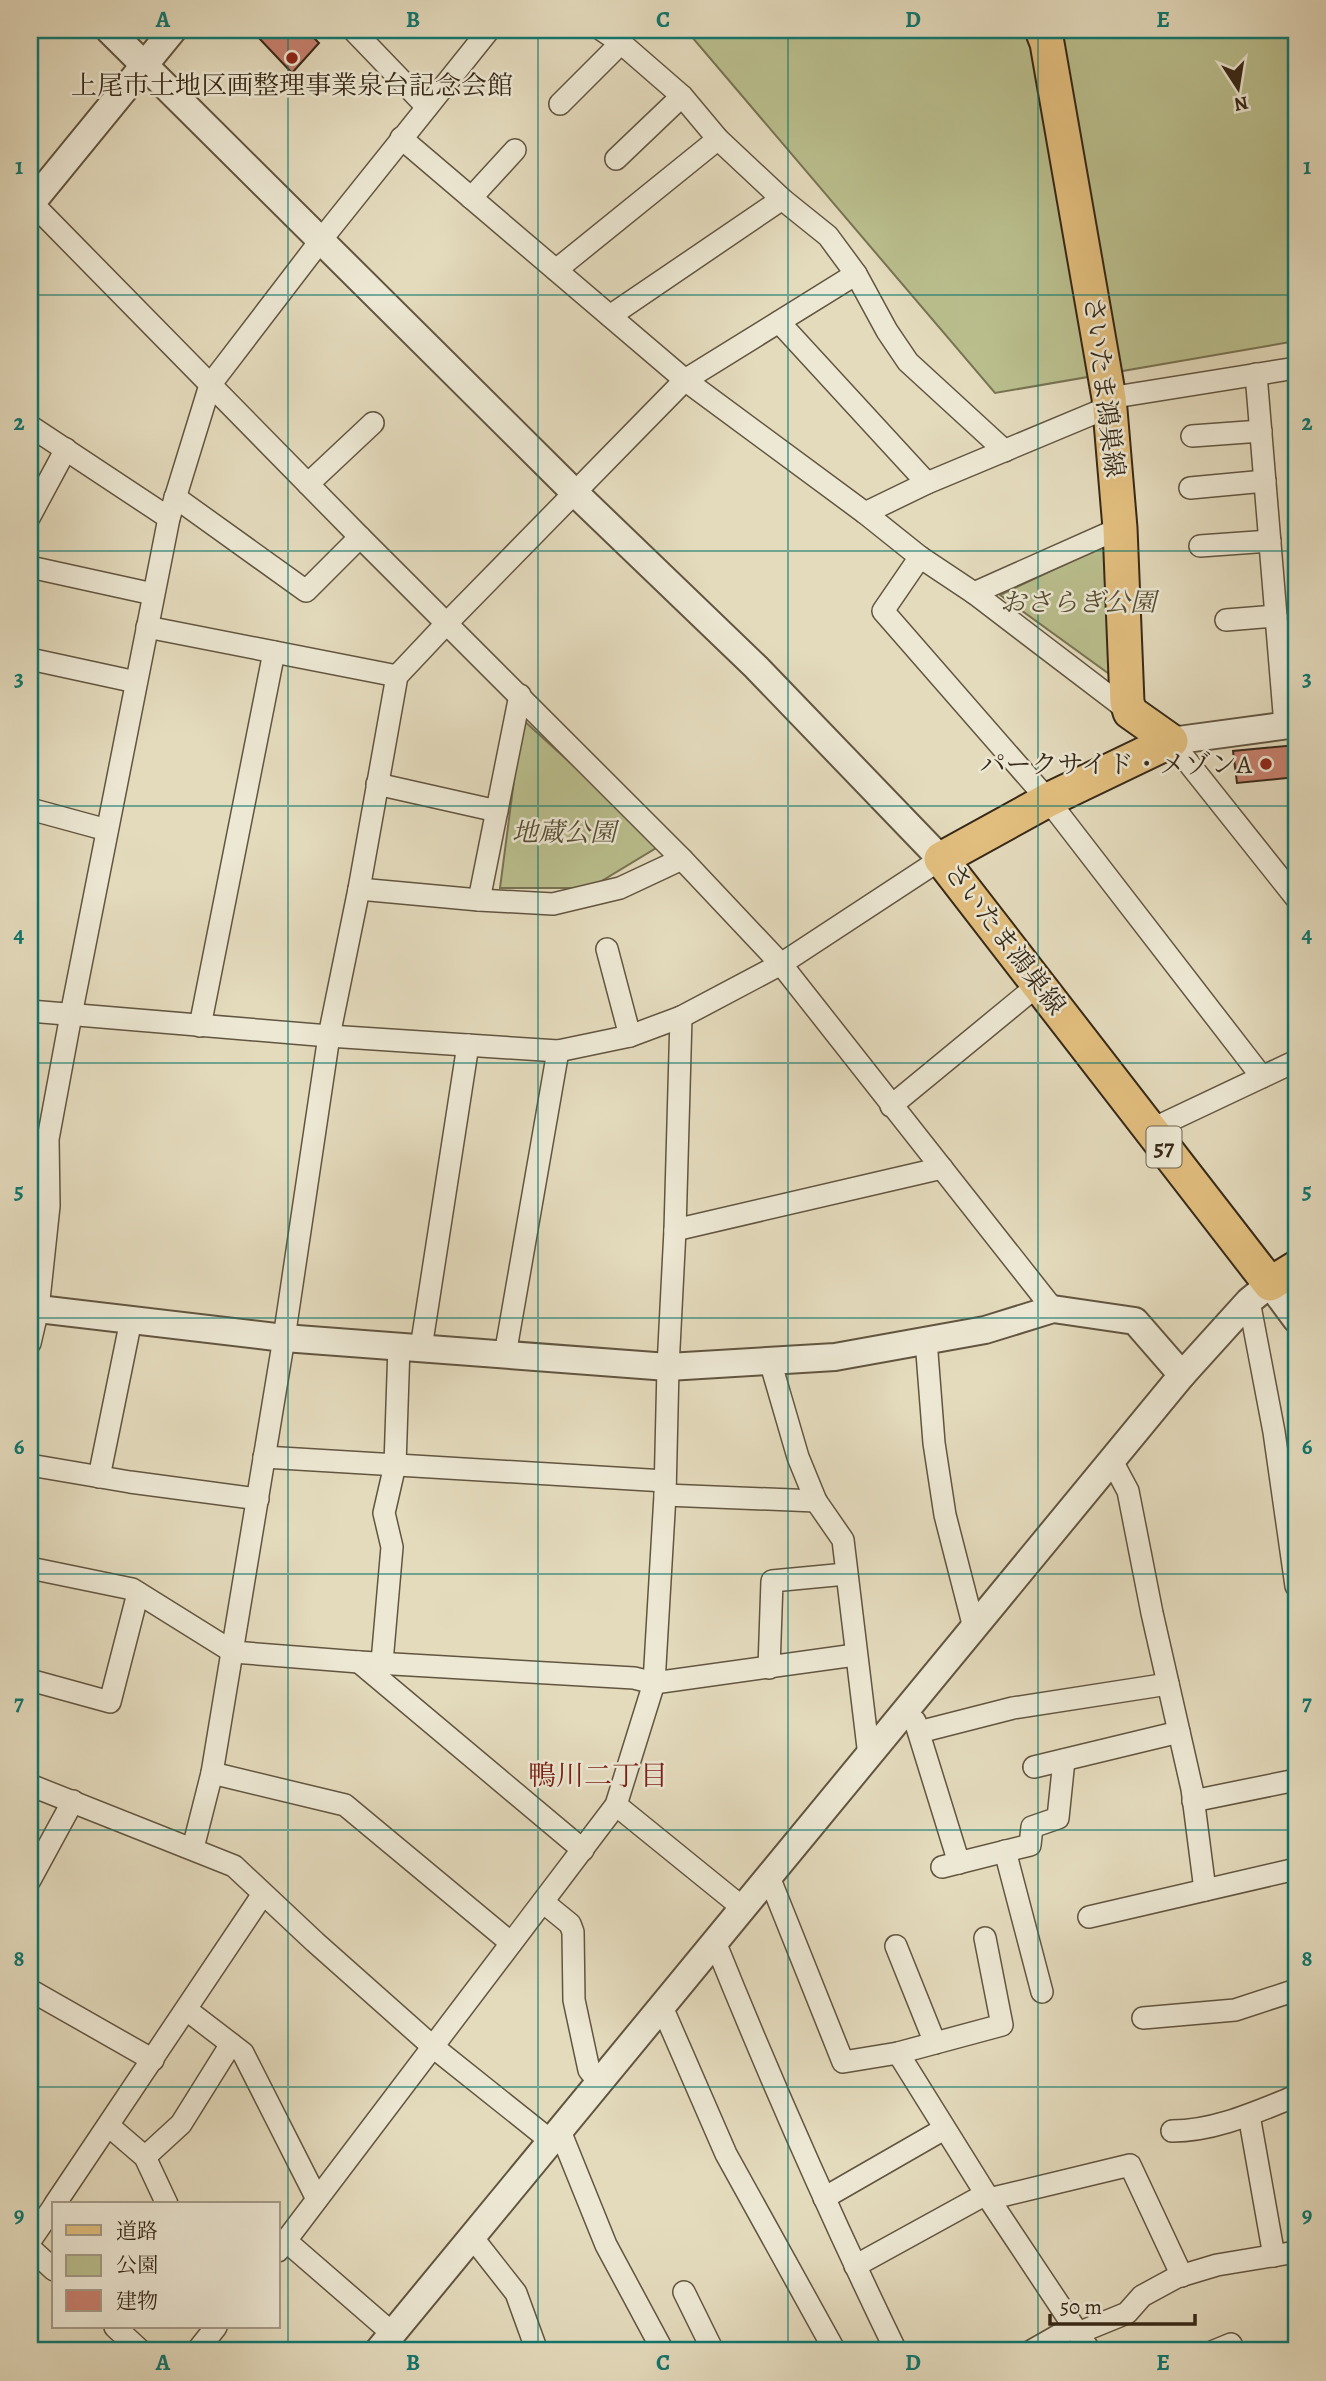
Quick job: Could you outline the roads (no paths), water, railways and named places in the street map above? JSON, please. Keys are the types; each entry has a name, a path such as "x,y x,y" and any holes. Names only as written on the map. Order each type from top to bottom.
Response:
{"main road":[{"name":"さいたま鴻巣線","path":"1042,30 1052,69 1109,402 1120,528 1127,702 1130,712"},
{"path":"1130,712 1171,741"},
{"name":"さいたま鴻巣線","path":"1171,741 1048,800 941,859 1272,1284"}],"street":[{"path":"30,1012 558,1051 629,1036 681,1017 781,964 941,859 756,667 574,492 110,30"},
{"path":"173,30 30,203 682,859 781,964 1053,1309"},
{"path":"353,30 428,107"},
{"path":"30,1343 49,1206 48,1139 71,1015 169,518 210,385 401,138 489,30"},
{"path":"602,30 682,96 718,139 782,199 828,236 856,274 887,331 908,362 1005,451"},
{"path":"560,104 621,43"},
{"path":"616,159 682,96"},
{"path":"401,138 685,380 1130,712"},
{"path":"556,270 718,139"},
{"path":"471,198 516,150"},
{"path":"610,316 782,199"},
{"path":"192,1848 212,1773 284,1338 328,1036 359,889 397,677 685,380 856,274"},
{"path":"779,322 927,483"},
{"path":"865,513 1109,402 1296,369"},
{"path":"1171,741 1291,724 1276,616 1256,374"},
{"path":"308,484 373,423"},
{"path":"30,426 169,518"},
{"path":"1192,436 1261,430"},
{"path":"30,516 66,449"},
{"path":"1190,488 1265,481"},
{"path":"175,497 306,591 360,537"},
{"path":"974,593 1120,528"},
{"path":"1200,545 1270,541"},
{"path":"920,557 883,611 1048,800 1262,1077"},
{"path":"30,567 153,594"},
{"path":"1226,620 1276,616"},
{"path":"147,627 397,677"},
{"path":"200,1026 274,652"},
{"path":"30,659 136,682"},
{"path":"479,900 520,695"},
{"path":"1171,741 1296,898"},
{"path":"377,784 497,811"},
{"path":"30,809 107,830"},
{"path":"359,889 552,904 620,888 682,859"},
{"path":"607,948 629,1036"},
{"path":"891,1106 1038,985"},
{"path":"681,1017 665,1488 654,1683 616,1805 282,2246 385,2342 1182,1376 1272,1284"},
{"path":"382,1662 392,1547 384,1513 395,1465 410,1347 468,1045"},
{"path":"505,1355 558,1051"},
{"path":"1150,1129 1296,1061"},
{"path":"675,1230 942,1168"},
{"path":"1272,1284 1296,1319"},
{"path":"1272,1284 1274,1432 1296,1586"},
{"path":"34,1308 284,1338 668,1367 835,1357 985,1330 1053,1309 1135,1321 1182,1376"},
{"path":"99,1477 131,1320"},
{"path":"926,1340 934,1443 945,1515 974,1628"},
{"path":"770,1361 798,1457 817,1501 843,1540 869,1756"},
{"path":"264,1457 395,1465 817,1501"},
{"path":"1112,1461 1128,1490 1193,1801 1205,1891"},
{"path":"30,1465 258,1499"},
{"path":"30,1568 132,1589 233,1652 634,1678 654,1683 855,1655"},
{"path":"769,1668 772,1581 846,1574"},
{"path":"30,1680 110,1702 138,1594"},
{"path":"359,1662 583,1850"},
{"path":"919,1732 1013,1708 1168,1684"},
{"path":"910,1706 919,1732 950,1865 1030,1844 1032,1827 1058,1818 1064,1760"},
{"path":"1034,1768 1179,1732"},
{"path":"212,1773 345,1805 511,1943"},
{"path":"1193,1801 1296,1780"},
{"path":"30,1785 234,1866 432,2046 555,2136 606,2245 663,2351"},
{"path":"30,1880 73,1801"},
{"path":"616,1805 743,1908"},
{"path":"1005,1851 1042,1992"},
{"path":"1089,1917 1296,1869"},
{"path":"769,1877 844,2062 898,2053 1002,2025 985,1938"},
{"path":"57,2202 263,1894"},
{"path":"543,1902 570,1924 573,1932 574,2000 589,2070 599,2082"},
{"path":"715,1942 772,2082 896,2351"},
{"path":"896,1946 936,2043"},
{"path":"30,1990 153,2060"},
{"path":"1143,2018 1235,2010 1296,1990"},
{"path":"662,2007 726,2154 835,2351"},
{"path":"187,2010 243,2053 317,2199"},
{"path":"145,2157 181,2124 231,2044"},
{"path":"898,2053 944,2129 1090,2351"},
{"path":"1172,2131 1196,2131 1249,2115 1296,2096"},
{"path":"1249,2115 1274,2256"},
{"path":"108,2126 145,2157 166,2202"},
{"path":"824,2198 944,2129"},
{"path":"855,2266 988,2196 1130,2165 1182,2276"},
{"path":"30,2241 52,2209"},
{"path":"472,2236 516,2294 537,2351"},
{"path":"30,2248 52,2268"},
{"path":"1031,2351 1076,2330 1127,2313 1142,2296 1182,2276 1217,2265 1296,2252"},
{"path":"684,2292 713,2351"},
{"path":"115,2328 141,2351"},
{"path":"197,2351 215,2328"},
{"path":"1214,2351 1231,2344 1234,2351"}],"place":[{"name":"上尾市土地区画整理事業泉台記念会館","path":"292,58"},
{"name":"パークサイド・メゾンA","path":"1266,764"}],"district":[{"name":"鴨川二丁目","path":"598,1776"}],"park label":[{"name":"おさらぎ公園","path":"1078,602"},
{"name":"地蔵公園","path":"564,832"}]}
